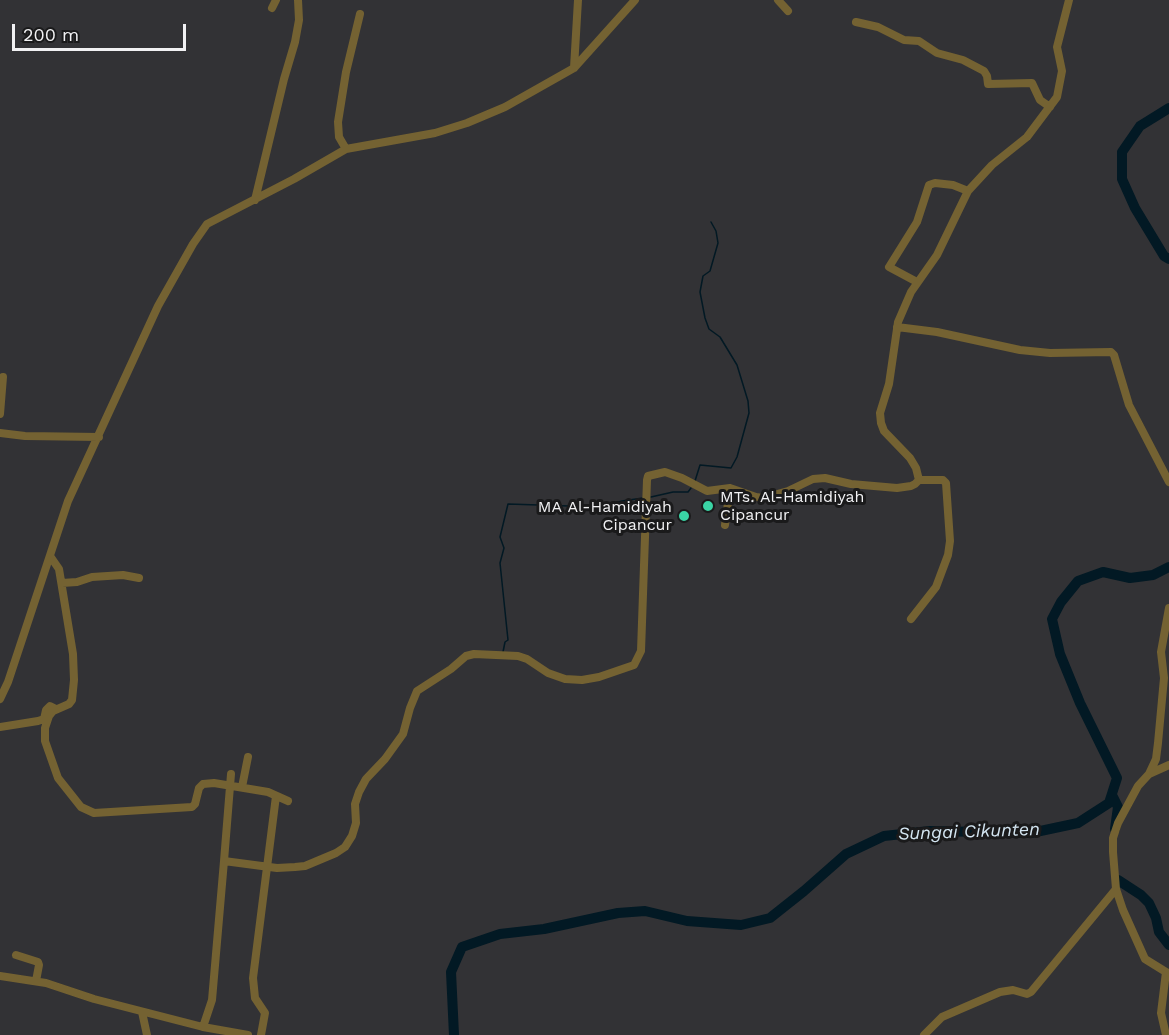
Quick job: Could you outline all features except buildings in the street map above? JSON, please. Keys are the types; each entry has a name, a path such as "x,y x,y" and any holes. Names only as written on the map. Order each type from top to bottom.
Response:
{"street":[{"path":"255,200 295,42 298,0"},
{"path":"574,68 578,0"},
{"path":"0,699 8,682 68,501 158,306 207,224 255,200 345,149 435,133 505,107 574,68 635,0"},
{"path":"778,0 788,11"},
{"path":"919,480 910,458 884,431 881,423 880,413 889,384 897,327 903,308 917,282 937,255 968,191 992,165 1027,136 1057,97 1062,71 1057,47 1069,0"},
{"path":"345,149 339,137 338,122 346,72 360,14"},
{"path":"856,22 878,27 904,40 919,41 937,53 963,60 984,71 988,84 1032,83 1040,100 1050,107"},
{"path":"917,282 889,267 917,222 929,185 953,184 968,191"},
{"path":"897,327 937,332 1020,350 1050,353 1111,352 1114,355 1129,405 1169,482"},
{"path":"0,414 3,377"},
{"path":"0,433 99,437"},
{"path":"224,861 268,867 305,866 345,847 356,823 355,804 359,792 366,779 404,734 410,708 417,692 466,656 474,654 518,656 565,679 582,680 599,677 634,665 639,657 642,644 648,476 665,472 706,491 730,488 763,498 788,491 813,479 825,478 851,484 897,488 911,486 919,480 943,480 946,483 950,541 948,555 936,587 911,619"},
{"path":"725,525 730,488"},
{"path":"50,556 59,569 62,583 73,654 74,680 72,700 49,716 45,728 45,741 51,764 70,795 88,811 94,813 192,807 199,788 203,784 214,783 268,792 288,801"},
{"path":"62,583 123,575 139,578"},
{"path":"1166,1035 1161,1013 1166,972 1145,959 1123,910 1116,889 1113,838 1118,823 1138,786 1149,774 1155,759 1164,678 1161,652 1169,608"},
{"path":"0,727 38,721 44,719 46,710 50,706 57,709"},
{"path":"242,787 248,757"},
{"path":"1149,774 1169,765"},
{"path":"203,1027 212,1000 231,774"},
{"path":"261,1035 265,1013 255,998 253,978 276,796"},
{"path":"924,1035 942,1017 1000,992 1013,990 1027,994 1031,992 1116,889"},
{"path":"16,955 38,962 36,981"},
{"path":"0,976 36,981 142,1012 248,1035"},
{"path":"142,1012 147,1035"}],"waterway":[{"name":"Sungai Cikunten","path":"1169,108 1140,126 1122,152 1122,179 1135,208 1164,256 1169,259"},
{"path":"695,481 700,465 731,468 737,457 749,413 748,401 737,365 720,337 709,329 705,318 700,292 703,276 710,271 718,243 716,231 711,222"},
{"path":"651,497 673,492 688,492 691,488"},
{"path":"503,652 505,642 508,640 500,563 504,548 500,537 508,504 600,507 643,498"},
{"name":"Sungai Cikunten","path":"454,1035 451,972 462,947 500,934 544,929 618,913 645,911 687,921 741,925 770,918 846,854 884,836 930,831 1031,833 1078,823 1109,803 1117,778 1080,703 1060,654 1052,619 1061,602 1078,581 1103,572 1130,578 1153,575 1169,567"},
{"path":"1112,795 1118,807 1115,829"},
{"path":"1118,880 1149,903 1159,932 1169,945"}],"place":[{"name":"MTs. Al-Hamidiyah Cipancur","path":"708,506"},
{"name":"MA Al-Hamidiyah Cipancur","path":"684,516"}]}
